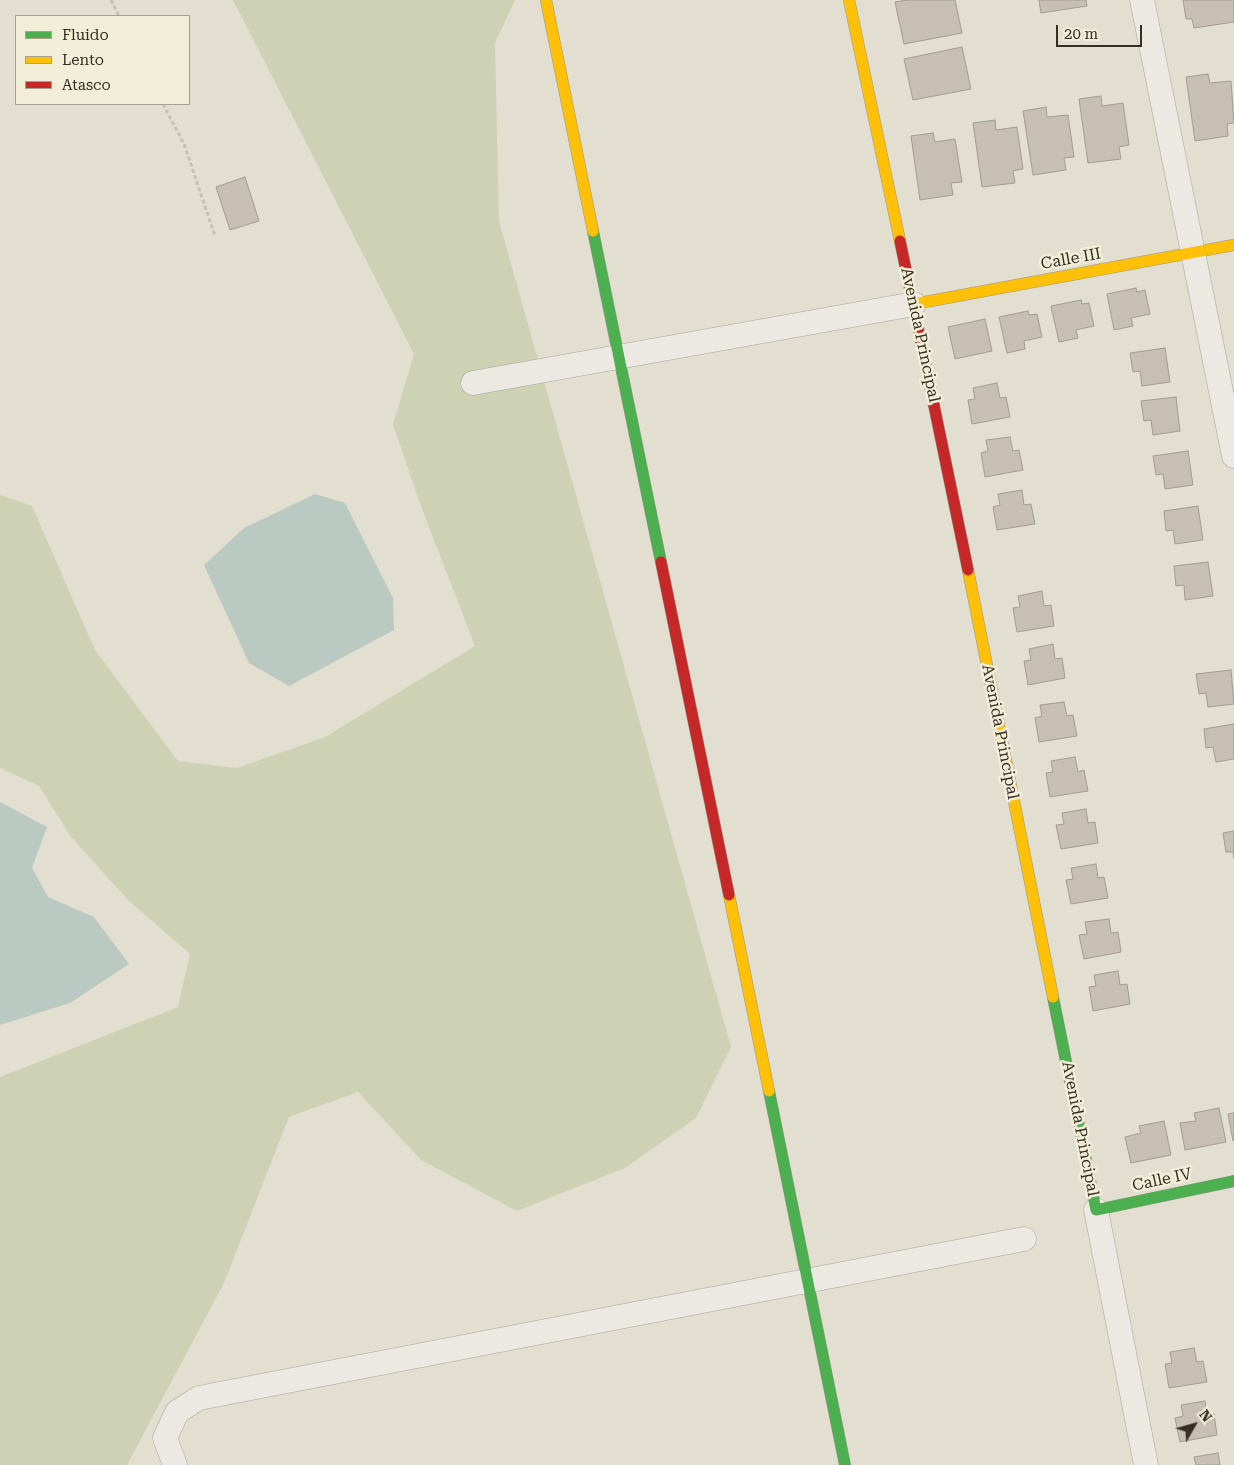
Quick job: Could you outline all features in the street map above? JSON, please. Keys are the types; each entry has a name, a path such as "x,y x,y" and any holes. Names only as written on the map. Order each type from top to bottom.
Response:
{"street":[{"path":"546,0 845,1465"},
{"name":"Avenida Principal","path":"849,0 914,304 1146,1465"},
{"path":"1142,0 1195,253 1234,456"},
{"name":"Calle III","path":"914,304 1234,245"},
{"path":"473,384 914,304"},
{"name":"Calle IV","path":"1096,1210 1234,1181"},
{"path":"175,1465 165,1438 177,1412 199,1398 1024,1239"}],"path":[{"path":"111,0 118,15"},
{"path":"164,105 184,144 214,236"}],"green space":[{"path":"233,0 515,0 495,43 499,221 731,1047 696,1118 625,1168 517,1211 421,1160 358,1092 289,1117 224,1283 127,1465 0,1465 0,1077 178,1007 190,954 128,900 71,837 39,786 0,768 0,495 32,506 95,650 178,761 237,768 325,737 475,646 419,501 393,424 414,354"}],"shaded area":[{"path":"315,494 345,503 393,598 394,630 289,686 249,663 204,565 244,528"},
{"path":"0,802 47,827 32,868 48,897 94,917 129,964 70,1003 0,1025"}],"building":[{"path":"908,0 955,0 962,33 904,44 895,2"},
{"path":"1039,0 1086,0 1087,6 1041,13"},
{"path":"1183,0 1234,0 1234,22 1194,28 1192,19 1186,19"},
{"path":"962,47 971,89 913,100 904,59"},
{"path":"1208,74 1210,83 1231,81 1234,123 1227,124 1228,136 1195,141 1186,77"},
{"path":"1101,96 1102,106 1123,103 1129,145 1119,147 1121,159 1088,163 1079,99"},
{"path":"1046,107 1047,117 1068,115 1074,157 1064,158 1066,170 1033,175 1023,111"},
{"path":"995,120 996,130 1017,127 1023,169 1013,171 1015,183 982,187 973,123"},
{"path":"933,133 935,142 955,139 962,182 951,183 953,195 920,200 911,136"},
{"path":"245,177 259,221 230,230 216,187"},
{"path":"1136,288 1137,292 1145,290 1150,314 1131,318 1133,326 1114,330 1107,294"},
{"path":"1081,300 1082,304 1089,303 1094,326 1076,330 1078,338 1059,342 1051,306"},
{"path":"1028,311 1029,315 1037,314 1042,337 1024,341 1025,349 1007,353 999,317"},
{"path":"985,319 992,351 955,359 948,327"},
{"path":"1165,348 1170,382 1142,386 1140,371 1133,372 1130,353"},
{"path":"997,383 1000,398 1006,397 1010,417 972,424 968,400 975,399 973,388"},
{"path":"1176,397 1180,431 1153,435 1151,420 1144,421 1141,401"},
{"path":"1010,437 1013,451 1019,450 1023,470 985,477 981,453 988,451 986,440"},
{"path":"1188,451 1193,485 1165,489 1163,474 1156,475 1153,456"},
{"path":"1022,490 1024,505 1031,504 1035,524 997,530 993,507 1000,505 998,494"},
{"path":"1198,506 1203,540 1175,544 1173,530 1166,531 1164,511"},
{"path":"1208,562 1213,596 1185,600 1184,585 1176,586 1174,566"},
{"path":"1042,591 1044,606 1051,605 1054,626 1017,632 1013,608 1020,607 1018,596"},
{"path":"1053,644 1055,659 1062,658 1065,678 1028,685 1024,661 1031,660 1029,649"},
{"path":"1231,670 1234,704 1208,707 1206,693 1199,694 1196,674"},
{"path":"1064,702 1067,716 1073,715 1077,736 1039,742 1035,718 1042,716 1040,705"},
{"path":"1234,724 1234,759 1216,762 1213,747 1206,748 1204,729"},
{"path":"1075,757 1078,772 1084,770 1088,791 1050,797 1046,773 1053,772 1051,761"},
{"path":"1086,809 1088,823 1095,822 1098,843 1061,849 1056,825 1064,824 1062,813"},
{"path":"1234,831 1234,858 1233,852 1226,852 1223,833"},
{"path":"1096,864 1098,878 1104,877 1108,898 1071,904 1066,880 1073,879 1071,868"},
{"path":"1109,919 1111,933 1118,932 1121,952 1084,959 1079,935 1087,934 1085,922"},
{"path":"1118,971 1120,985 1127,984 1130,1004 1093,1011 1089,987 1096,986 1094,975"},
{"path":"1219,1108 1226,1142 1185,1150 1180,1123 1196,1121 1194,1113"},
{"path":"1234,1113 1234,1140 1233,1141 1228,1114"},
{"path":"1164,1121 1171,1155 1131,1163 1125,1137 1141,1133 1139,1126"},
{"path":"1194,1348 1197,1362 1203,1361 1207,1382 1169,1388 1165,1364 1172,1363 1170,1352"},
{"path":"1205,1401 1207,1416 1214,1414 1217,1435 1180,1442 1175,1418 1183,1416 1181,1405"},
{"path":"1218,1453 1220,1465 1196,1465 1194,1457"}],"traffic: fast":[{"path":"593,231 661,562"},
{"path":"1053,997 1096,1210 1234,1181"},
{"path":"769,1091 845,1465"}],"traffic: slow":[{"path":"546,0 593,231"},
{"path":"849,0 900,241"},
{"path":"914,304 1234,245"},
{"path":"968,570 1053,997"},
{"path":"729,895 769,1091"}],"traffic: jam":[{"path":"900,241 968,570"},
{"path":"661,562 729,895"}]}
